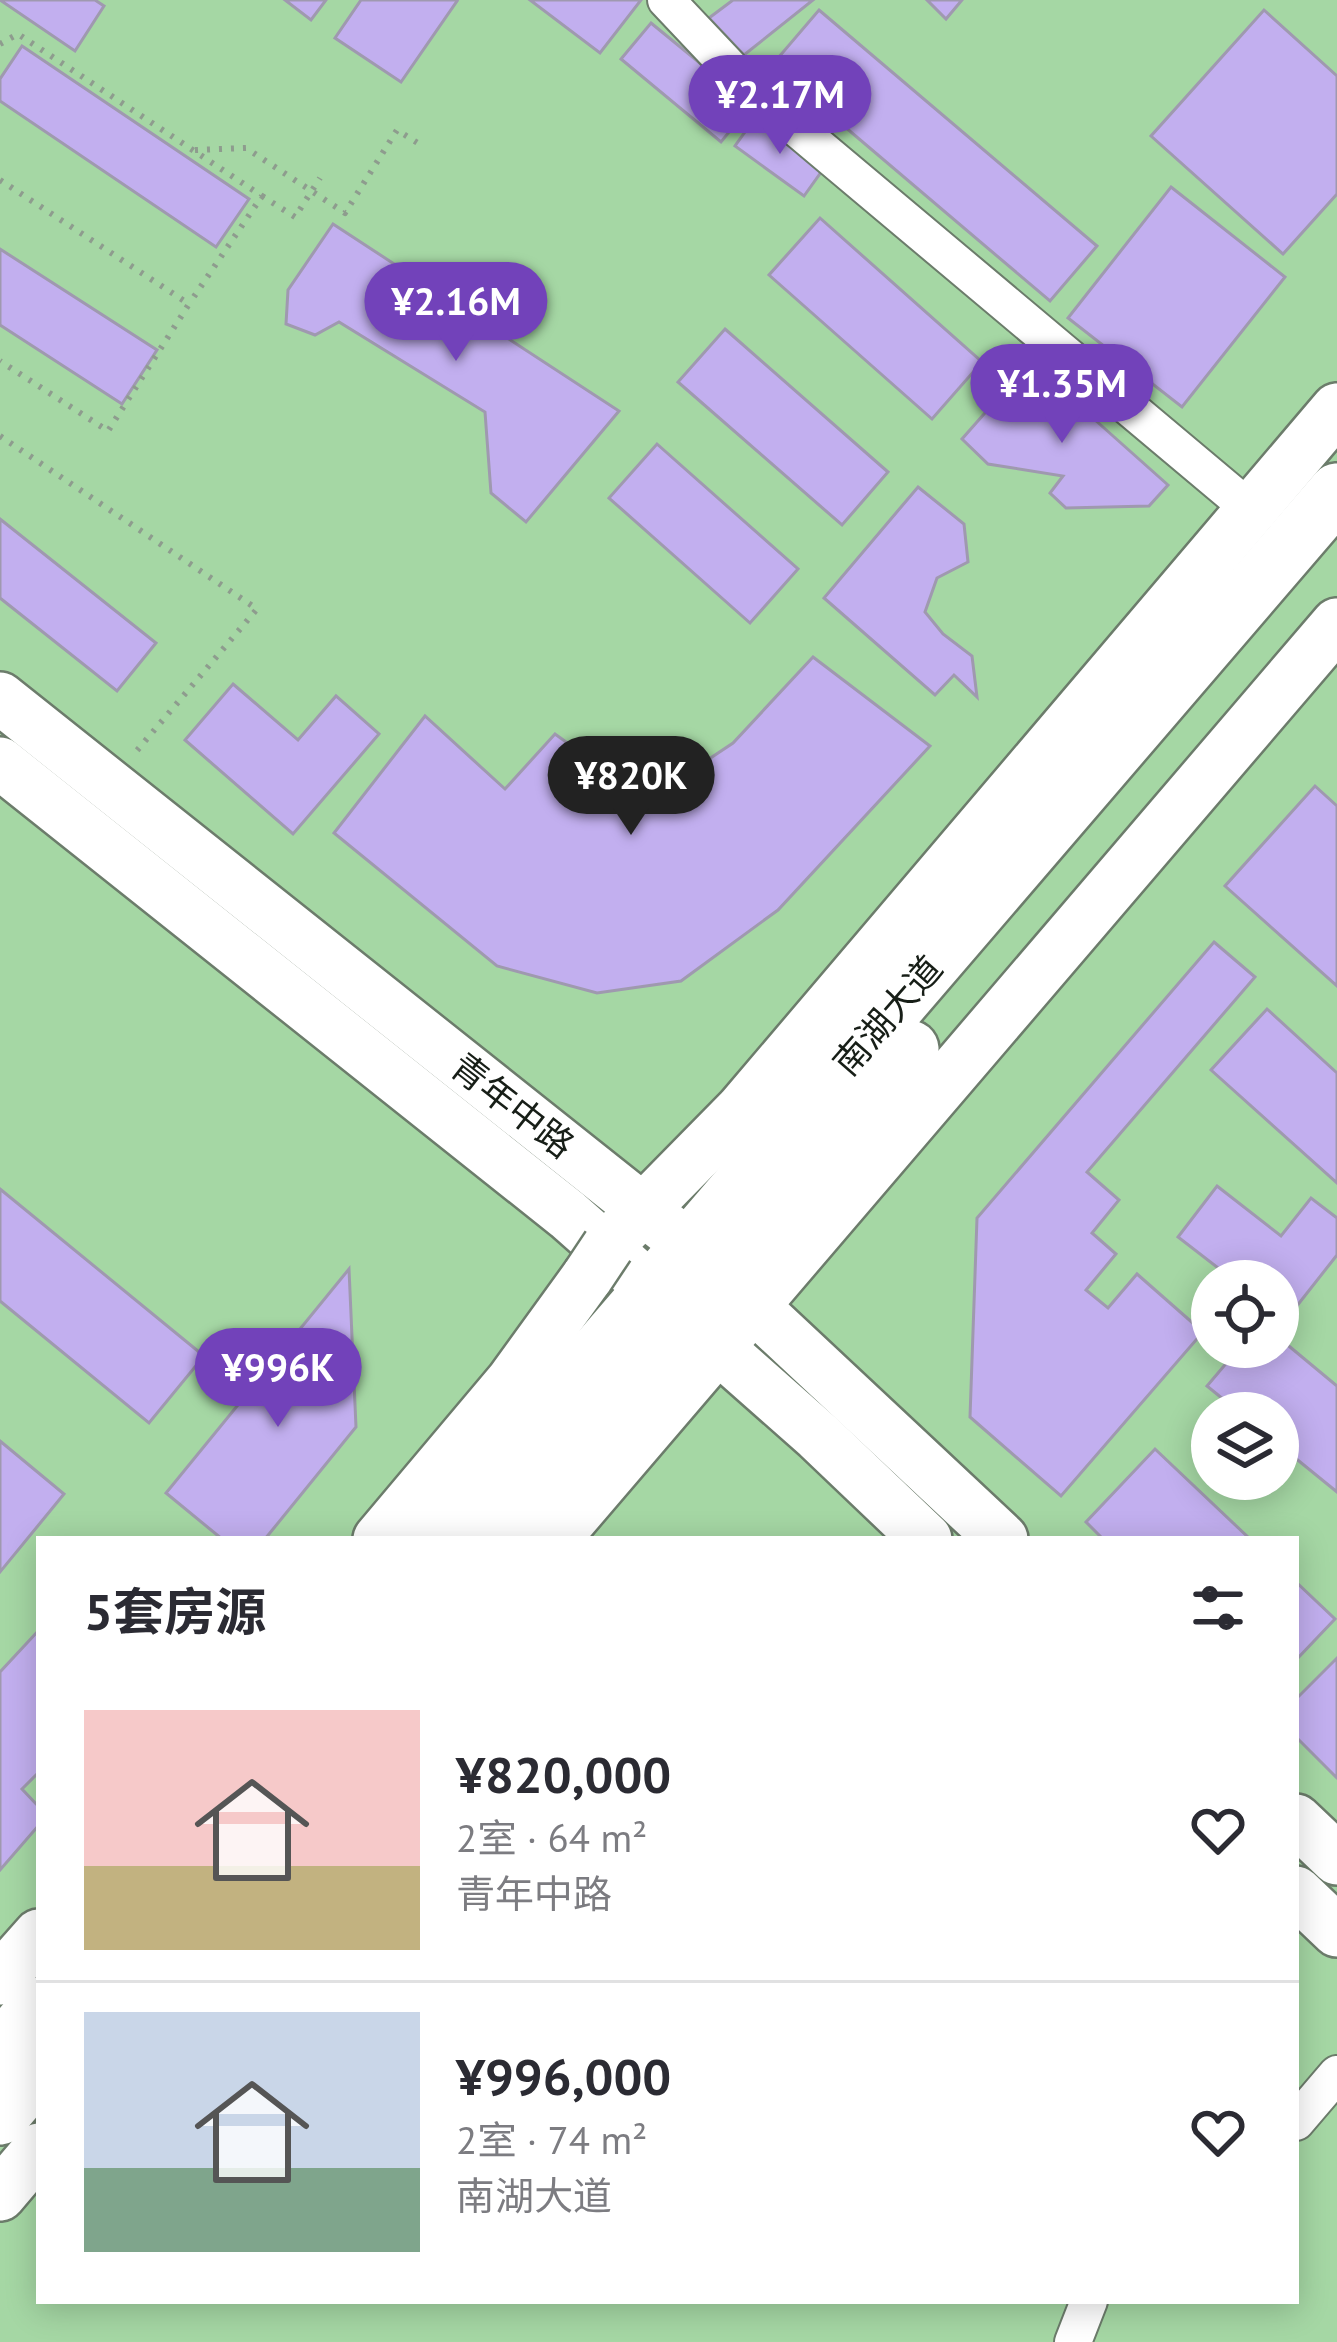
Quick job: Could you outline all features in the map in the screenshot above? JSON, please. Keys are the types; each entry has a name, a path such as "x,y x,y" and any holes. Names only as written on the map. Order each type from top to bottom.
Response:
{"main road":[{"path":"382,1536 512,1381 598,1261 741,1110 1337,409"},
{"name":"南湖大道","path":"441,1536 702,1296 1337,492"},
{"name":"南湖大道","path":"495,1536 1337,548"},
{"path":"556,1536 702,1296 1337,624"},
{"name":"青年中路","path":"0,698 644,1208 702,1296 923,1536"},
{"name":"青年中路","path":"0,763 568,1215 702,1296 997,1536"},
{"path":"1299,1823 1337,1859"},
{"path":"1299,1895 1337,1931"},
{"path":"0,1979 36,1937"},
{"path":"0,2052 36,2010"},
{"path":"0,2116 36,2074"},
{"path":"0,2195 36,2153"}],"street":[{"path":"666,0 751,90 1250,509"},
{"path":"1299,2118 1337,2074"},
{"path":"1073,2342 1088,2304"}],"path":[{"path":"0,44 18,34 295,217 320,178"},
{"path":"192,150 246,148 345,213 397,130 424,147"},
{"path":"0,179 189,304"},
{"path":"0,361 108,430 262,196"},
{"path":"0,436 257,609 108,784"}],"green space":[{"path":"0,0 1337,0 1337,2342 0,2342"}],"building":[{"path":"0,0 95,0 104,6 75,51"},
{"path":"285,0 326,0 311,20"},
{"path":"361,0 457,1 401,82 335,38"},
{"path":"530,0 641,0 600,53"},
{"path":"733,0 813,0 744,55 709,18"},
{"path":"927,0 962,0 946,19"},
{"path":"819,10 1097,246 1050,301 772,65"},
{"path":"1264,10 1337,76 1337,194 1283,254 1151,136"},
{"path":"651,23 751,105 721,142 621,59"},
{"path":"22,46 249,199 216,247 0,101 0,79"},
{"path":"755,118 824,168 804,196 735,146"},
{"path":"1171,187 1285,277 1182,407 1068,318"},
{"path":"820,218 982,362 932,419 769,275"},
{"path":"333,224 619,411 526,522 491,493 485,412 339,322 315,335 286,324 288,290"},
{"path":"0,249 157,350 122,404 0,325"},
{"path":"725,329 888,472 842,525 678,382"},
{"path":"1030,362 1168,485 1149,506 1066,508 1050,493 1063,476 988,464 962,439"},
{"path":"657,444 798,569 750,623 609,498"},
{"path":"918,487 964,524 968,562 937,578 925,612 943,634 972,656 977,697 954,675 935,695 824,598"},
{"path":"0,519 156,643 117,691 0,598"},
{"path":"813,657 930,746 778,910 681,981 597,993 497,966 334,833 425,716 505,789 555,734 616,778 656,776 670,757 685,775 733,743"},
{"path":"233,684 298,740 336,696 379,734 293,834 185,740"},
{"path":"1315,786 1337,806 1337,986 1225,886"},
{"path":"1214,942 1255,977 1087,1172 1119,1200 1092,1233 1116,1254 1086,1290 1108,1308 1137,1274 1191,1321 1191,1346 1061,1496 970,1417 977,1218"},
{"path":"1267,1009 1337,1073 1337,1183 1211,1070"},
{"path":"1217,1186 1281,1236 1311,1198 1337,1218 1337,1255 1299,1303 1299,1260 1208,1260 1178,1237"},
{"path":"0,1189 204,1356 149,1423 0,1301"},
{"path":"349,1269 356,1427 267,1536 218,1536 166,1493"},
{"path":"1299,1354 1337,1386 1337,1492 1299,1461 1299,1392 1214,1392 1207,1386 1222,1368 1299,1368"},
{"path":"0,1441 64,1494 0,1572"},
{"path":"1155,1449 1191,1483 1191,1500 1209,1500 1247,1536 1100,1536 1086,1522"},
{"path":"1299,1585 1335,1619 1299,1657"},
{"path":"36,1633 36,1775 22,1789 36,1804 36,1828 0,1870 0,1672"},
{"path":"1337,1658 1337,1778 1299,1740 1299,1696"}]}
